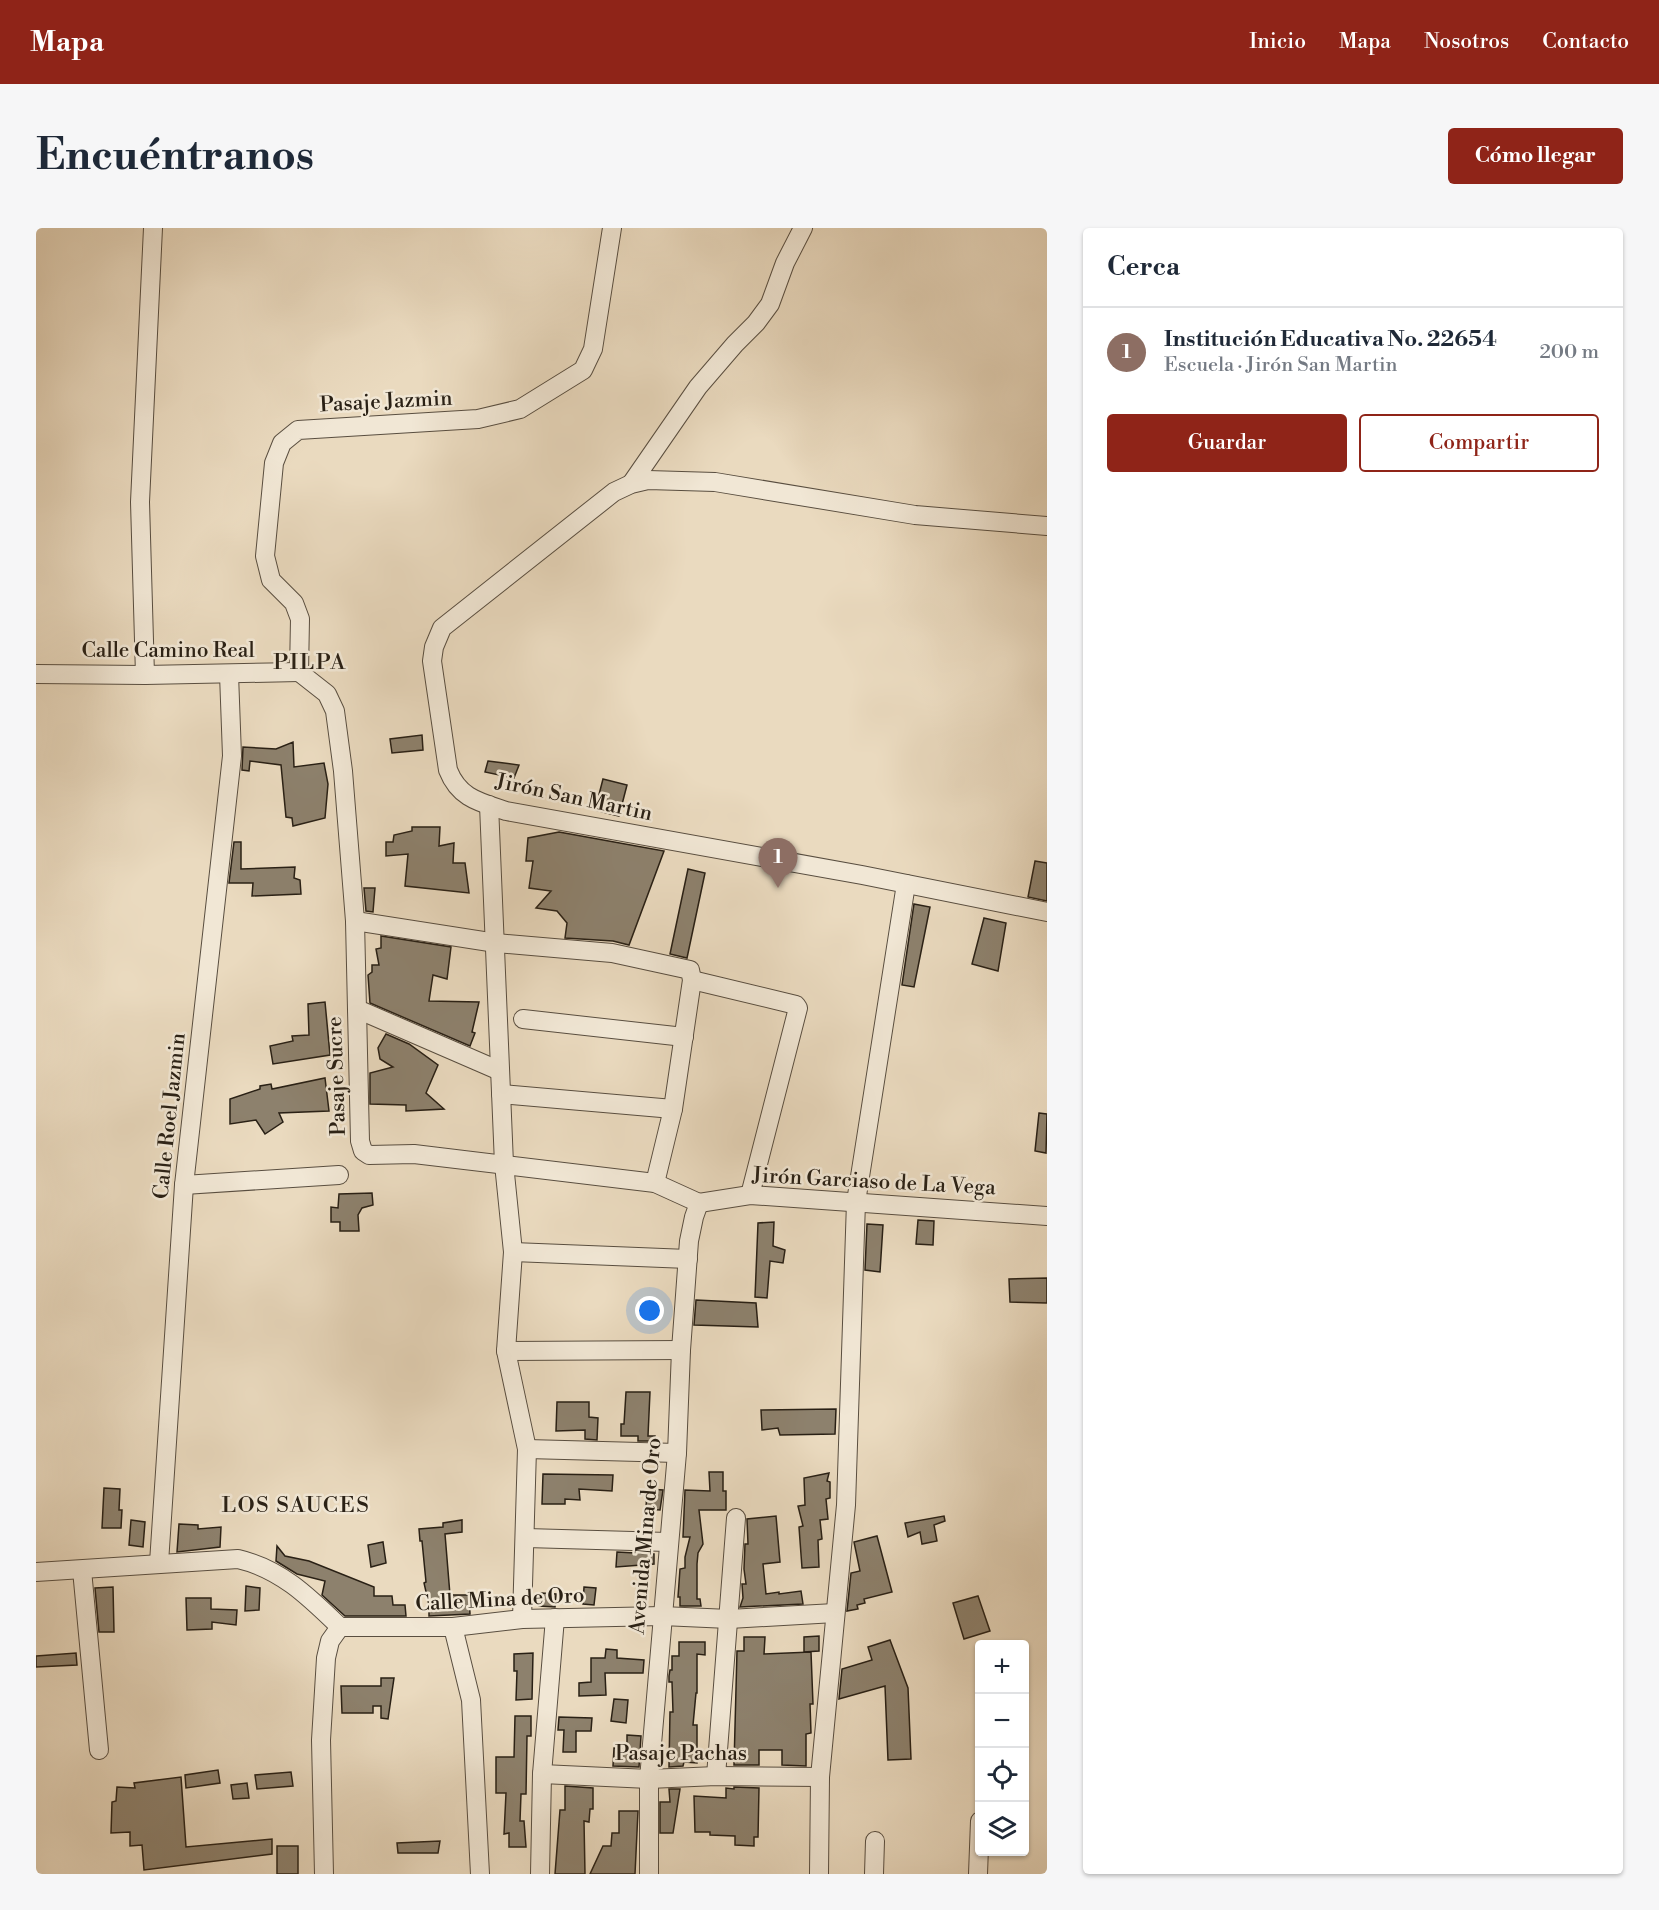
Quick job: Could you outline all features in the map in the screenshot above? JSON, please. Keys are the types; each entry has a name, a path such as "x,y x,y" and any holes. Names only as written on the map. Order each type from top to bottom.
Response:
{"street":[{"path":"145,675 140,502 153,228"},
{"name":"Pasaje Jazmin","path":"299,672 300,619 294,603 271,580 265,556 274,463 282,443 298,430 478,419 520,409 583,370 593,349 612,228"},
{"path":"631,484 698,387 756,323 770,304 785,263 803,228"},
{"path":"631,484 648,480 715,482 915,515 1047,526"},
{"name":"Jirón San Martin","path":"631,484 614,492 442,628 434,646 432,661 448,770 454,783 469,797 506,811 1047,912"},
{"name":"Calle Camino Real","path":"36,674 145,675 299,672"},
{"name":"Pasaje Sucre","path":"299,672 327,694 335,711 343,771 355,921 360,1141 363,1151 369,1155 414,1154 655,1183 699,1203"},
{"name":"Calle Roel Jazmin","path":"159,1563 184,1185 232,756 230,674"},
{"path":"489,806 504,1164 513,1252 506,1351 527,1449 522,1619"},
{"path":"819,1874 820,1777 846,1505 856,1202 906,884"},
{"path":"355,921 496,943 612,953 690,970 692,980 673,1109 655,1183"},
{"path":"692,980 796,1005 798,1008 750,1196"},
{"path":"357,1010 500,1071"},
{"path":"523,1019 684,1037"},
{"path":"501,1094 673,1109"},
{"path":"184,1185 339,1175"},
{"name":"Jirón Garciaso de La Vega","path":"699,1203 750,1196 1047,1216"},
{"name":"Avenida Mina de Oro","path":"649,1874 649,1779 677,1453 681,1350 688,1259 693,1217 699,1203"},
{"path":"513,1252 688,1259"},
{"path":"506,1351 681,1350"},
{"path":"527,1449 677,1453"},
{"path":"716,1776 736,1518"},
{"path":"526,1538 668,1542"},
{"path":"36,1572 238,1559 254,1562 293,1583 340,1627 330,1641 326,1658 321,1740 324,1874"},
{"path":"82,1570 99,1750"},
{"name":"Calle Mina de Oro","path":"340,1627 453,1627 522,1619 662,1616 729,1619 835,1613"},
{"path":"540,1874 542,1774 555,1618"},
{"path":"453,1627 471,1701 480,1874"},
{"name":"Pasaje Pachas","path":"542,1774 649,1779 716,1776 820,1777"},
{"path":"874,1874 875,1841"},
{"path":"978,1874 979,1856"}],"building":[{"path":"422,735 423,750 392,753 390,739"},
{"path":"293,742 294,767 324,763 328,784 325,818 293,826 292,818 286,817 281,765 250,761 249,771 242,770 243,747 276,749"},
{"path":"488,761 519,765 514,778 485,772"},
{"path":"603,779 627,785 619,816 595,810"},
{"path":"412,827 440,827 439,846 454,843 453,863 465,863 469,893 405,886 408,854 386,856 386,842 393,842 394,835 412,831"},
{"path":"559,832 664,851 629,945 613,941 565,938 567,923 557,911 536,908 551,891 529,888 533,861 526,861 528,838"},
{"path":"234,842 241,842 241,869 295,867 294,878 300,880 301,894 252,896 253,883 229,883"},
{"path":"1035,861 1047,863 1047,901 1028,897"},
{"path":"688,869 705,873 687,958 670,954"},
{"path":"364,888 375,888 373,912 366,911"},
{"path":"914,904 930,907 914,987 902,985"},
{"path":"984,918 1006,923 998,971 972,964"},
{"path":"381,936 451,947 447,979 433,975 429,1001 479,1002 472,1032 475,1033 470,1046 370,1003 368,975 372,972 372,965 379,965 376,949 381,948"},
{"path":"325,1002 330,1055 273,1064 270,1046 293,1041 292,1036 309,1035 308,1004"},
{"path":"386,1034 409,1044 438,1065 426,1093 444,1109 406,1111 406,1105 370,1104 370,1073 393,1067 380,1059 378,1048"},
{"path":"325,1078 329,1111 279,1113 283,1122 265,1134 256,1120 230,1124 230,1099 260,1089 260,1086 271,1084 272,1089"},
{"path":"1039,1113 1047,1114 1046,1153 1035,1151"},
{"path":"372,1193 373,1205 362,1208 358,1215 359,1231 340,1231 340,1222 331,1222 331,1207 338,1208 339,1194"},
{"path":"918,1220 934,1221 933,1245 916,1244"},
{"path":"774,1222 773,1246 785,1250 783,1263 770,1261 767,1298 755,1297 758,1223"},
{"path":"867,1224 883,1225 880,1272 865,1270"},
{"path":"1047,1278 1047,1303 1010,1302 1009,1279"},
{"path":"696,1300 756,1303 758,1327 694,1325"},
{"path":"626,1392 650,1392 648,1436 655,1436 655,1441 638,1441 638,1436 621,1436"},
{"path":"557,1402 589,1402 589,1417 598,1418 597,1440 585,1439 585,1430 556,1431"},
{"path":"836,1409 835,1434 780,1435 778,1428 762,1430 761,1410"},
{"path":"709,1472 723,1472 726,1510 699,1510 703,1544 698,1553 697,1599 700,1599 701,1606 680,1606 680,1597 678,1597 680,1569 685,1568 690,1537 683,1537 685,1490 710,1491"},
{"path":"829,1473 827,1481 830,1482 830,1498 826,1499 828,1519 820,1520 822,1539 818,1540 819,1567 802,1568 799,1527 803,1526 798,1506 805,1505 804,1478"},
{"path":"543,1474 613,1475 612,1491 579,1489 580,1500 565,1499 565,1504 542,1504"},
{"path":"104,1488 120,1489 121,1528 102,1528"},
{"path":"647,1489 663,1490 660,1510 646,1509"},
{"path":"776,1516 780,1562 763,1564 766,1594 801,1591 803,1604 740,1607 743,1598 742,1584 746,1584 744,1569 745,1544 748,1544 747,1519"},
{"path":"944,1516 945,1521 934,1525 937,1541 922,1544 920,1532 908,1537 905,1523"},
{"path":"131,1520 145,1522 143,1547 129,1545"},
{"path":"462,1520 462,1532 445,1534 450,1595 469,1595 470,1614 429,1616 419,1529 443,1527 443,1523"},
{"path":"179,1524 198,1525 198,1529 221,1527 220,1547 177,1552"},
{"path":"877,1536 892,1592 864,1599 865,1603 857,1605 858,1609 847,1611 851,1573 860,1571 854,1542"},
{"path":"383,1542 386,1563 371,1567 368,1545"},
{"path":"277,1546 285,1556 309,1561 374,1587 374,1596 392,1596 393,1605 405,1605 406,1616 345,1616 322,1595 325,1581 297,1574 276,1561"},
{"path":"617,1552 654,1554 654,1564 616,1567"},
{"path":"246,1586 260,1588 259,1610 245,1611"},
{"path":"113,1587 114,1632 99,1632 95,1588"},
{"path":"584,1587 596,1588 594,1605 583,1604"},
{"path":"541,1593 556,1594 555,1607 539,1606"},
{"path":"978,1596 990,1631 964,1639 953,1603"},
{"path":"186,1598 211,1598 211,1609 237,1610 236,1625 212,1622 212,1629 187,1630"},
{"path":"819,1636 819,1651 804,1652 804,1637"},
{"path":"744,1637 765,1637 764,1654 811,1652 813,1704 810,1704 811,1733 806,1734 806,1766 782,1765 782,1750 759,1750 759,1765 734,1765 737,1651 744,1651"},
{"path":"890,1640 908,1688 911,1759 888,1760 885,1686 839,1699 842,1669 872,1660 868,1647"},
{"path":"679,1642 705,1642 705,1655 697,1654 697,1693 693,1725 697,1725 697,1763 684,1762 683,1766 669,1767 670,1712 673,1712 672,1682 669,1682 669,1676 672,1670 672,1656 679,1656"},
{"path":"606,1649 617,1650 617,1658 644,1660 643,1673 605,1673 606,1695 579,1696 579,1683 591,1682 591,1658 605,1658"},
{"path":"76,1653 77,1665 36,1667 36,1656"},
{"path":"533,1653 532,1699 516,1700 517,1671 514,1671 514,1654"},
{"path":"381,1678 394,1678 388,1719 381,1718 381,1706 373,1706 373,1713 342,1713 341,1686 381,1686"},
{"path":"614,1699 628,1700 626,1723 611,1721"},
{"path":"515,1716 531,1716 531,1736 527,1736 526,1794 521,1794 520,1821 524,1821 526,1847 509,1847 509,1833 504,1834 506,1793 496,1793 496,1757 514,1757"},
{"path":"559,1717 592,1718 591,1731 576,1731 576,1752 563,1752 564,1730 558,1730"},
{"path":"627,1735 641,1736 639,1767 613,1766 614,1748 627,1749"},
{"path":"218,1770 220,1783 186,1788 185,1775"},
{"path":"291,1772 293,1786 257,1789 255,1775"},
{"path":"181,1777 186,1847 272,1839 272,1854 144,1870 142,1845 130,1846 130,1832 111,1833 112,1802 116,1801 117,1787 135,1788 134,1783"},
{"path":"247,1783 249,1798 233,1799 231,1785"},
{"path":"565,1786 593,1788 593,1809 590,1809 589,1822 584,1821 585,1874 555,1874 560,1810 565,1810"},
{"path":"734,1787 759,1788 758,1837 754,1837 754,1846 735,1845 735,1836 695,1832 694,1796 726,1798 726,1788 734,1789"},
{"path":"669,1789 680,1789 673,1833 660,1833 660,1802 670,1802"},
{"path":"619,1811 638,1811 635,1874 590,1874 603,1846 611,1846 612,1833 619,1833"},
{"path":"440,1841 438,1853 398,1853 397,1843"},
{"path":"277,1846 298,1846 298,1874 277,1874"}],"place":[{"name":"Institución Educativa No. 22654","path":"778,888"}],"district":[{"name":"PILPA","path":"310,662"},
{"name":"LOS SAUCES","path":"296,1505"}]}
